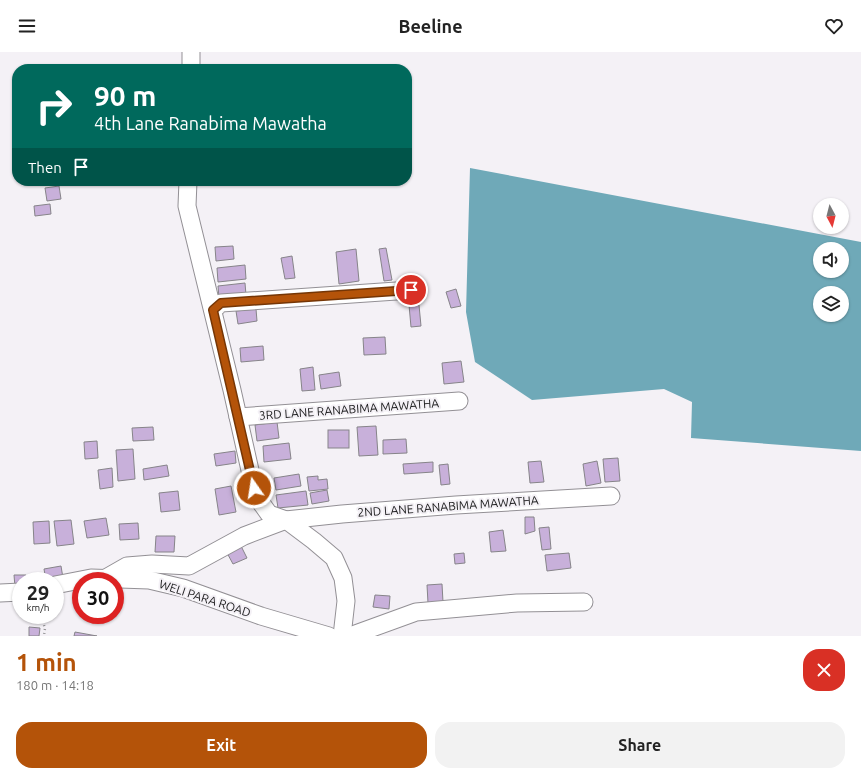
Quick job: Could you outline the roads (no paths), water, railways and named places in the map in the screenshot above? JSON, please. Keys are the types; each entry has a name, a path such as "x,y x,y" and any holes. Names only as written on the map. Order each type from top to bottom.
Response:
{"street":[{"path":"190,64 191,52"},
{"path":"188,186 187,206 213,310 254,488 259,500 269,514 286,520 334,558 342,578 346,601 342,636"},
{"path":"213,310 221,303 411,290"},
{"name":"3RD LANE RANABIMA MAWATHA","path":"238,417 459,401"},
{"name":"2ND LANE RANABIMA MAWATHA","path":"286,520 448,506 611,496"},
{"path":"116,572 127,566 152,564 188,566 244,536 286,520"},
{"name":"WELI PARA ROAD","path":"124,579 149,580 184,588 261,616 329,636"},
{"path":"0,593 12,592"},
{"path":"350,636 416,612 517,603 584,602"}],"water":[{"path":"470,168 861,242 861,451 691,438 692,402 664,389 532,400 475,362 466,312"}]}
